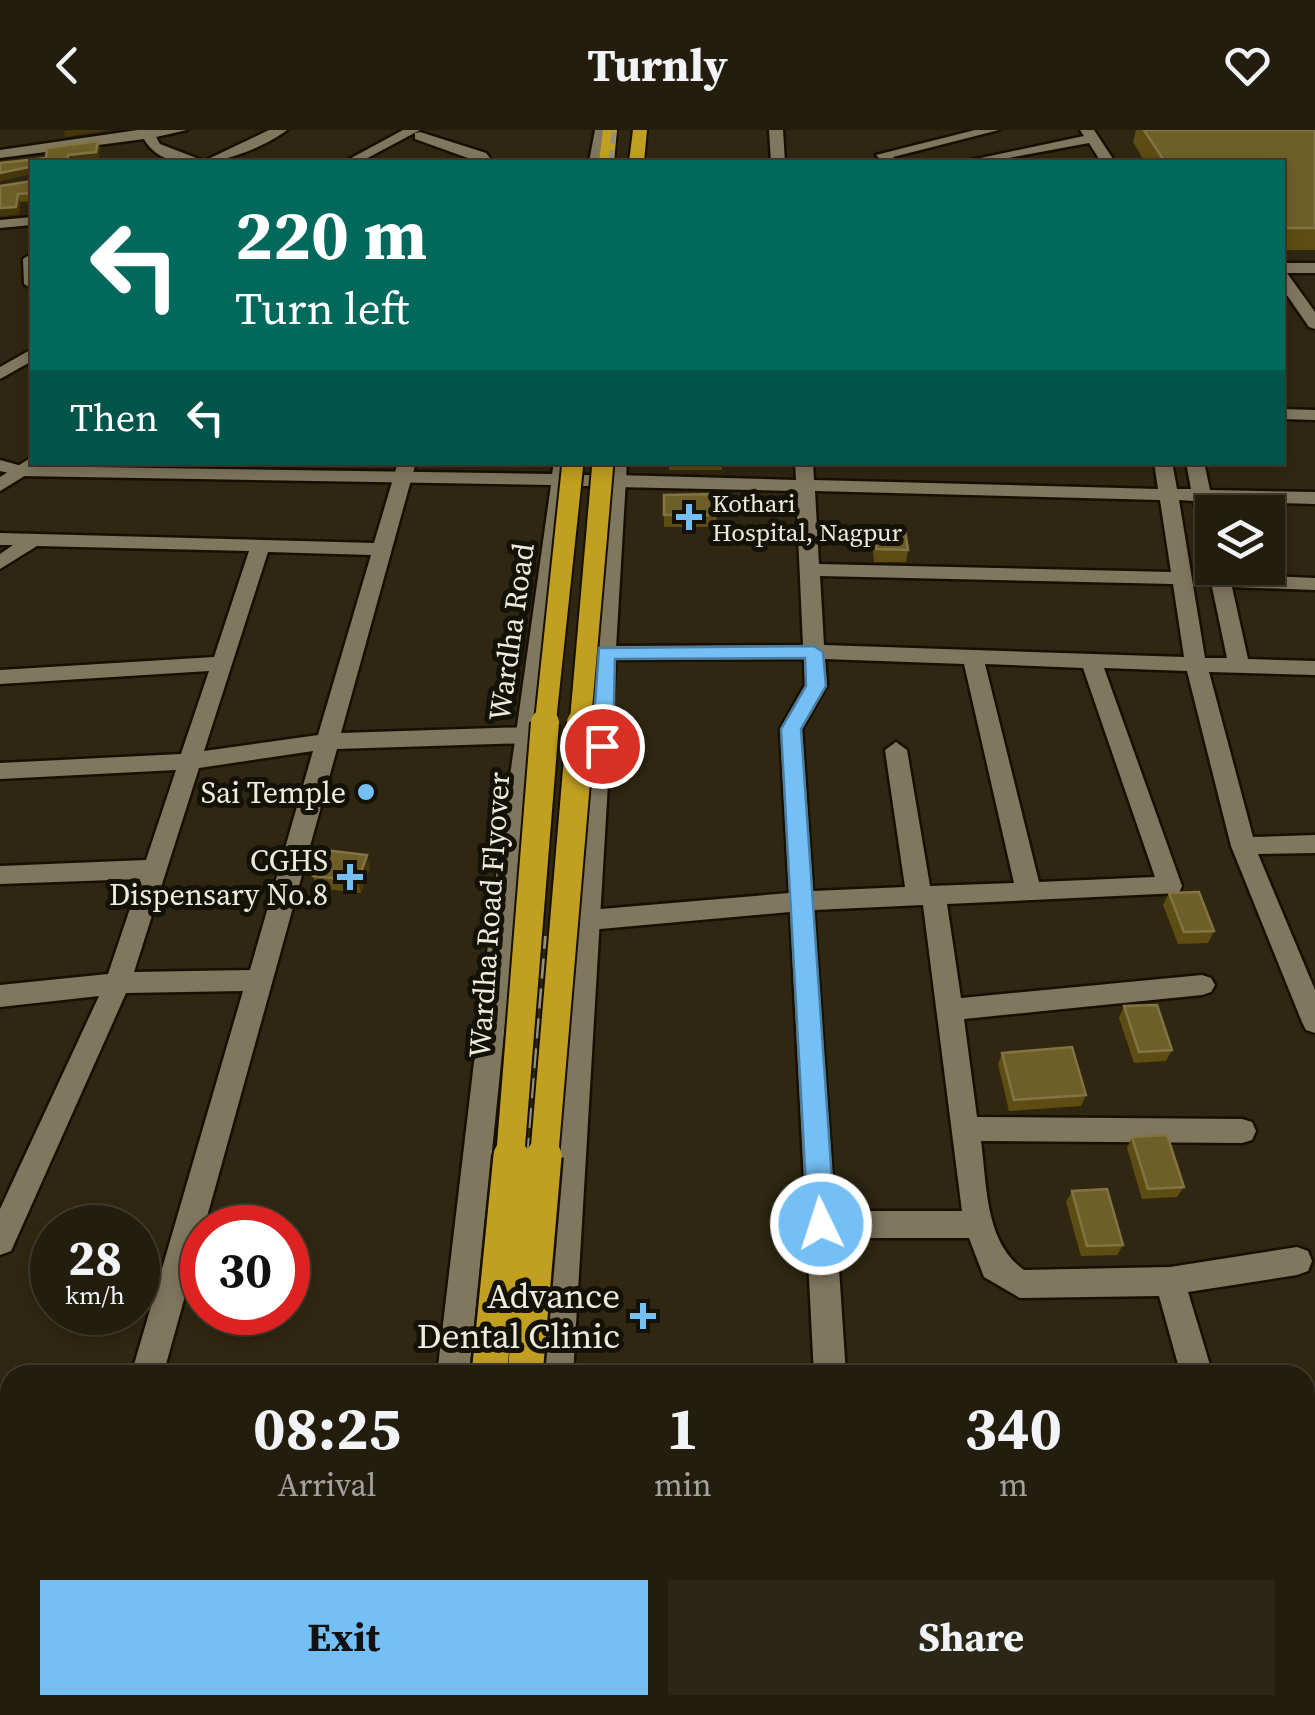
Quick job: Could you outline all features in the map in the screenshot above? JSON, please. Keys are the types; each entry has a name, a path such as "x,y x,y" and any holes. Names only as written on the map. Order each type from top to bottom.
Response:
{"highway":[{"path":"607,160 610,130"},
{"path":"639,160 640,130"},
{"name":"Wardha Road Flyover","path":"490,1365 510,1164 565,469"},
{"path":"527,1365 613,469"}],"street":[{"path":"51,130 53,149"},
{"path":"0,154 180,130"},
{"path":"248,130 274,133"},
{"path":"596,160 602,130"},
{"path":"776,130 778,160"},
{"path":"888,160 883,155 903,143 988,130"},
{"path":"356,160 422,132 484,160"},
{"path":"375,160 422,132"},
{"path":"146,133 155,147 192,160"},
{"path":"215,160 274,133"},
{"path":"978,160 1090,134 1107,160"},
{"path":"0,224 30,221"},
{"path":"1285,268 1315,268"},
{"path":"1285,280 1315,324"},
{"path":"0,360 30,343"},
{"path":"0,374 30,355"},
{"path":"1285,414 1315,415"},
{"path":"0,465 613,469 806,474 1195,496"},
{"path":"1163,465 1172,495 1182,578 1200,664 1243,846 1315,1022"},
{"path":"1196,465 1200,495"},
{"path":"0,485 28,467"},
{"name":"Wardha Road","path":"454,1365 510,868 565,469"},
{"path":"558,1365 602,746 613,469"},
{"path":"150,1365 405,470"},
{"path":"806,474 816,686 791,729 829,1365"},
{"path":"1285,497 1315,498"},
{"path":"0,539 382,549"},
{"path":"0,563 32,540"},
{"path":"0,1240 118,983 260,546"},
{"path":"813,570 1182,578"},
{"path":"1285,581 1315,584"},
{"path":"1221,585 1235,666"},
{"path":"606,652 814,652 1315,668"},
{"path":"973,657 1029,893"},
{"path":"589,920 802,901 1170,886 1091,661"},
{"path":"0,676 220,663"},
{"path":"0,770 193,761 329,740 528,735"},
{"path":"896,750 950,1010 978,1225 996,1267 1020,1284 1170,1281 1297,1261"},
{"path":"1243,846 1315,844"},
{"path":"0,875 156,869"},
{"path":"0,996 118,983 260,980"},
{"path":"950,1010 1202,985"},
{"path":"966,1129 1242,1130"},
{"path":"821,1224 978,1225"},
{"path":"1170,1281 1194,1365"}],"building":[{"path":"1144,130 1315,130 1315,228 1285,228 1285,160 1164,160"},
{"path":"98,141 96,152 68,155 67,160 30,160 30,172 29,167 0,173 0,163 46,158 47,148"},
{"path":"30,181 30,193 18,194 16,207 0,208 0,186"},
{"path":"716,494 717,515 664,515 664,495"},
{"path":"874,529 905,530 908,550 876,549"},
{"path":"324,850 367,855 358,881 313,876"},
{"path":"1199,892 1214,931 1184,932 1169,893"},
{"path":"1157,1005 1172,1050 1139,1052 1124,1006"},
{"path":"1072,1047 1086,1095 1014,1100 1002,1053"},
{"path":"1167,1135 1184,1187 1148,1189 1132,1137"},
{"path":"1107,1189 1123,1245 1087,1246 1072,1191"}],"railway":[{"path":"611,160 614,130"},
{"path":"549,726 578,465"},
{"path":"511,1158 550,723"},
{"path":"528,1158 545,936"},
{"path":"493,1365 511,1156"},
{"path":"513,1365 528,1156"}],"place":[{"name":"Kothari Hospital, Nagpur","path":"689,517"},
{"name":"Sai Temple","path":"366,792"},
{"name":"CGHS Dispensary No.8","path":"350,877"},
{"name":"Advance Dental Clinic","path":"643,1316"}],"route":[{"path":"602,746 606,652 814,652 816,686 791,729 821,1224"}]}
